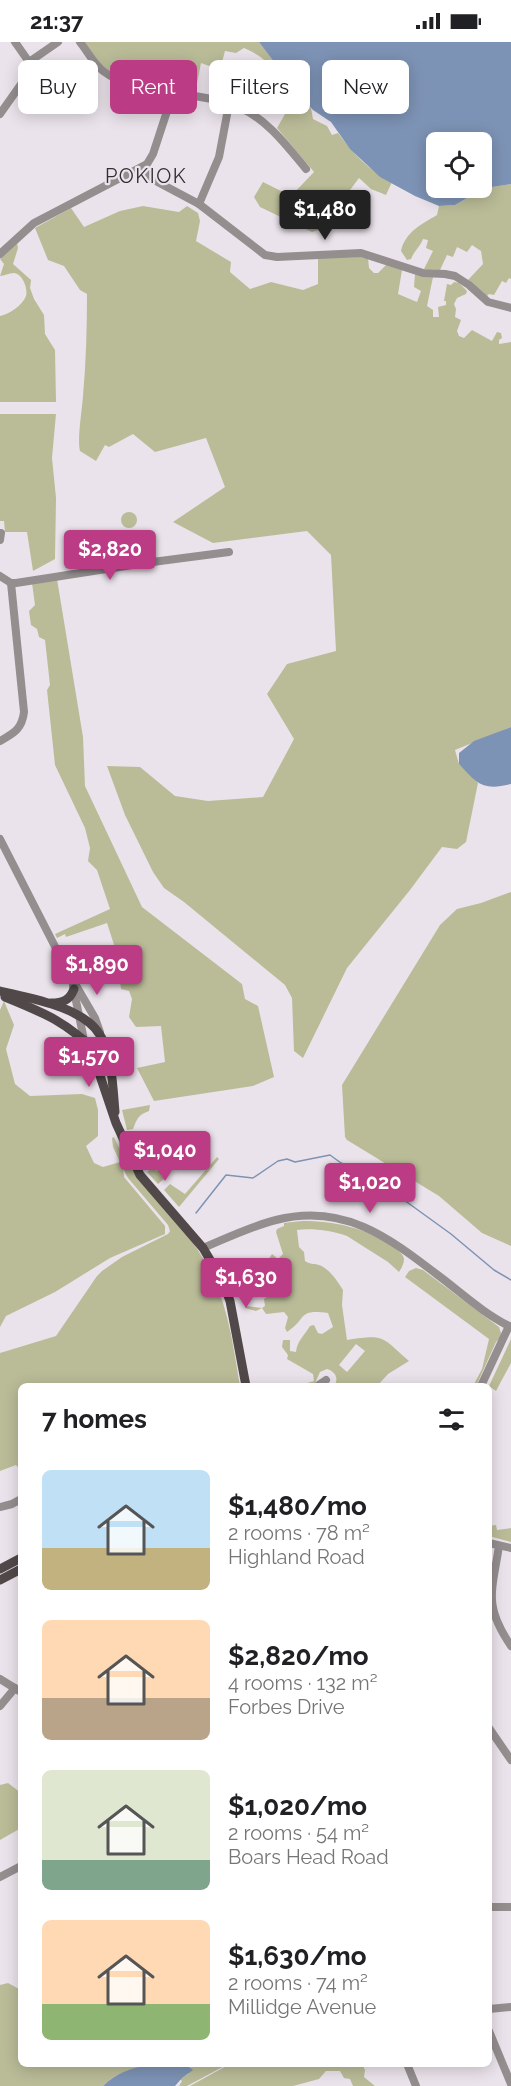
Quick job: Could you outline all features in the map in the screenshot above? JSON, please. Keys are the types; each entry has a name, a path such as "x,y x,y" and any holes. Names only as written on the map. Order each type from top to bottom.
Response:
{"main road":[{"path":"45,1003 67,1000 74,989"},
{"path":"0,993 68,1026 99,1054 106,1051"},
{"path":"0,993 45,1003 79,1017 100,1033 106,1051 116,1123"},
{"path":"84,1040 93,1054 116,1123 140,1174 203,1248 222,1280 230,1301 245,1383"},
{"path":"0,1569 18,1560"},
{"path":"0,1581 18,1571"}],"street":[{"path":"15,42 28,60"},
{"path":"32,60 58,42"},
{"path":"80,42 97,66 110,76"},
{"path":"0,114 18,88"},
{"path":"0,254 34,223 142,168 151,158 166,114"},
{"path":"199,204 219,157 227,114"},
{"path":"252,114 274,131 306,169"},
{"path":"142,168 150,177 199,204 265,255 278,257 361,253 423,273 455,276 488,302 511,308"},
{"path":"0,576 11,584 229,552"},
{"path":"0,741 18,730 22,724 24,712 11,584"},
{"path":"0,839 67,970 95,1018 100,1033"},
{"path":"67,970 74,989 84,1040"},
{"path":"203,1248 264,1224 286,1218 318,1216 344,1220 366,1227 394,1242 478,1306 510,1326 482,1383"},
{"path":"322,1383 326,1380"},
{"path":"0,1507 18,1500"},
{"path":"492,1544 511,1548"},
{"path":"500,1546 492,1606 498,1626 511,1646"},
{"path":"0,1679 18,1690 0,1706"},
{"path":"492,1732 511,1760"},
{"path":"0,1877 18,1868"},
{"path":"492,1907 511,1907"},
{"path":"492,2009 511,2007"},
{"path":"492,2038 511,2084"},
{"path":"408,2067 416,2086"}],"green space":[{"path":"85,42 259,42 273,59 264,60 244,48 236,53 225,51 223,60 209,60 209,66 201,63 197,83 197,60 110,60 110,71 94,56"},
{"path":"310,107 313,119 327,126 332,135 338,133 362,161 376,173 392,182 386,195 371,189 359,178 347,194 361,209 363,216 312,232 260,207 254,197 263,182 291,196 314,172 277,128 285,114 310,114"},
{"path":"511,184 511,279 509,278 506,283 502,281 494,295 489,294 486,297 468,280 483,264 481,251 472,245 467,252 457,247 453,257 447,255 440,270 424,269 433,251 426,248 428,240 423,239 411,259 407,260 401,251 403,244 415,229 437,215 439,206 455,205 467,198 492,198 492,187"},
{"path":"143,206 179,212 187,206 198,213 200,221 196,241 231,262 230,272 250,289 271,282 303,290 318,284 318,258 352,256 368,258 369,268 374,273 378,273 387,264 402,270 398,294 417,302 421,291 414,287 415,274 433,277 427,306 433,310 433,317 439,317 438,307 446,305 444,301 447,284 459,283 467,291 466,294 457,298 454,304 455,317 461,320 457,331 459,336 464,338 472,330 492,341 497,332 501,333 502,338 499,344 511,342 511,727 455,750 459,764 478,783 466,842 457,849 442,847 347,968 303,1058 294,1051 292,998 285,985 164,888 153,872 125,815 107,766 140,767 175,796 208,801 263,797 294,739 267,694 287,664 336,651 331,555 307,531 213,543 173,522 225,487 206,438 155,452 133,434 109,447 105,445 96,461 80,451 79,432 85,370 87,294 80,290 64,266 48,260 35,228 71,208 84,227 120,211"},
{"path":"17,243 18,248 13,264 31,280 30,288 34,299 44,315 45,334 55,350 56,402 0,402 0,316 18,306 24,300 26,293 24,282 17,274 0,276 4,264 0,259"},
{"path":"0,414 56,414 52,458 56,498 55,559 33,571 27,532 5,532 4,521 0,521"},
{"path":"126,512 132,512 137,520 135,526 126,528 121,523 121,517"},
{"path":"57,579 83,737 85,786 142,907 242,984 245,999 258,1006 274,1077 253,1086 154,1101 137,1068 165,1062 161,1026 136,1027 129,1017 132,999 129,991 121,989 117,954 107,923 66,937 65,934 57,938 55,934 110,909 97,870 88,861 90,848 85,828 55,765 47,690 50,685 45,640 39,637 37,629 31,625 29,611 35,605 32,583"},
{"path":"511,892 511,1246 482,1233 439,1196 347,1140 342,1085 440,925 457,909"},
{"path":"4,1001 14,1025 6,1049 15,1084 30,1096 82,1094 95,1098 98,1110 98,1136 86,1146 94,1163 103,1167 120,1162 113,1147 112,1138 114,1137 140,1180 183,1229 204,1260 220,1294 234,1347 240,1383 18,1383 18,1467 16,1465 0,1471 0,1353 56,1336 102,1271 122,1257 168,1234 170,1231 168,1225 123,1169 124,1177 165,1226 165,1234 110,1258 55,1292 6,1316 0,1327 0,1010"},
{"path":"150,1105 149,1111 138,1118 133,1129 127,1130 122,1110"},
{"path":"144,1144 146,1162 141,1164 133,1150"},
{"path":"217,1157 219,1159 179,1207 164,1190 170,1184 185,1194"},
{"path":"154,1167 156,1171 167,1167 168,1169 161,1175 164,1179 158,1184 147,1172"},
{"path":"326,1222 348,1226 371,1234 401,1253 404,1261 399,1272 388,1262 347,1236 316,1230 297,1230 299,1247 304,1252 305,1261 326,1269 343,1290 342,1305 347,1340 369,1337 382,1339 409,1361 388,1374 380,1383 335,1383 336,1376 327,1369 320,1372 315,1383 307,1383 314,1381 313,1374 287,1359 288,1355 282,1347 283,1340 290,1340 290,1351 296,1352 299,1342 310,1326 314,1325 318,1333 322,1334 333,1327 328,1313 311,1312 287,1332 285,1328 288,1317 284,1312 266,1314 262,1308 265,1306 264,1299 270,1295 268,1284 253,1288 265,1280 269,1274 267,1262 272,1254 278,1259 283,1254 277,1229 284,1226 284,1223","holes":["356,1344 365,1351 347,1372 339,1365"]},
{"path":"416,1268 423,1270 499,1327 500,1338 477,1383 475,1383 482,1369 489,1339 405,1277 409,1271"},
{"path":"246,1306 262,1308 256,1311 245,1308"},
{"path":"511,1339 511,1363 496,1391 490,1383"},
{"path":"496,1525 497,1530 511,1528 511,1542 492,1537 492,1526"},
{"path":"8,1783 18,1791 18,1830 0,1840 0,1785"},
{"path":"8,1983 18,1988 18,2067 143,2067 122,2073 103,2086 0,2086 0,1985"},
{"path":"190,2067 222,2067 187,2086 179,2086 182,2081 180,2079 188,2074"},
{"path":"225,2067 364,2067 364,2077 375,2086 353,2086 350,2079 344,2078 340,2071 326,2071 319,2079 293,2086 190,2086"}],"water":[{"path":"259,42 511,42 511,184 492,187 492,132 426,132 426,198 467,198 455,205 439,206 380,177 350,149 331,122 310,107 310,60 273,60"},
{"path":"511,727 511,784 494,787 481,784 459,764 459,753 474,741"},
{"path":"189,2067 193,2070 175,2086 103,2086 124,2072 136,2068"}],"waterway":[{"path":"196,1213 226,1175 253,1178 278,1161 287,1159 295,1162 330,1155 341,1163 384,1179 404,1200 451,1234 494,1270 511,1280"}],"district":[{"name":"POKIOK","path":"146,176"}]}
